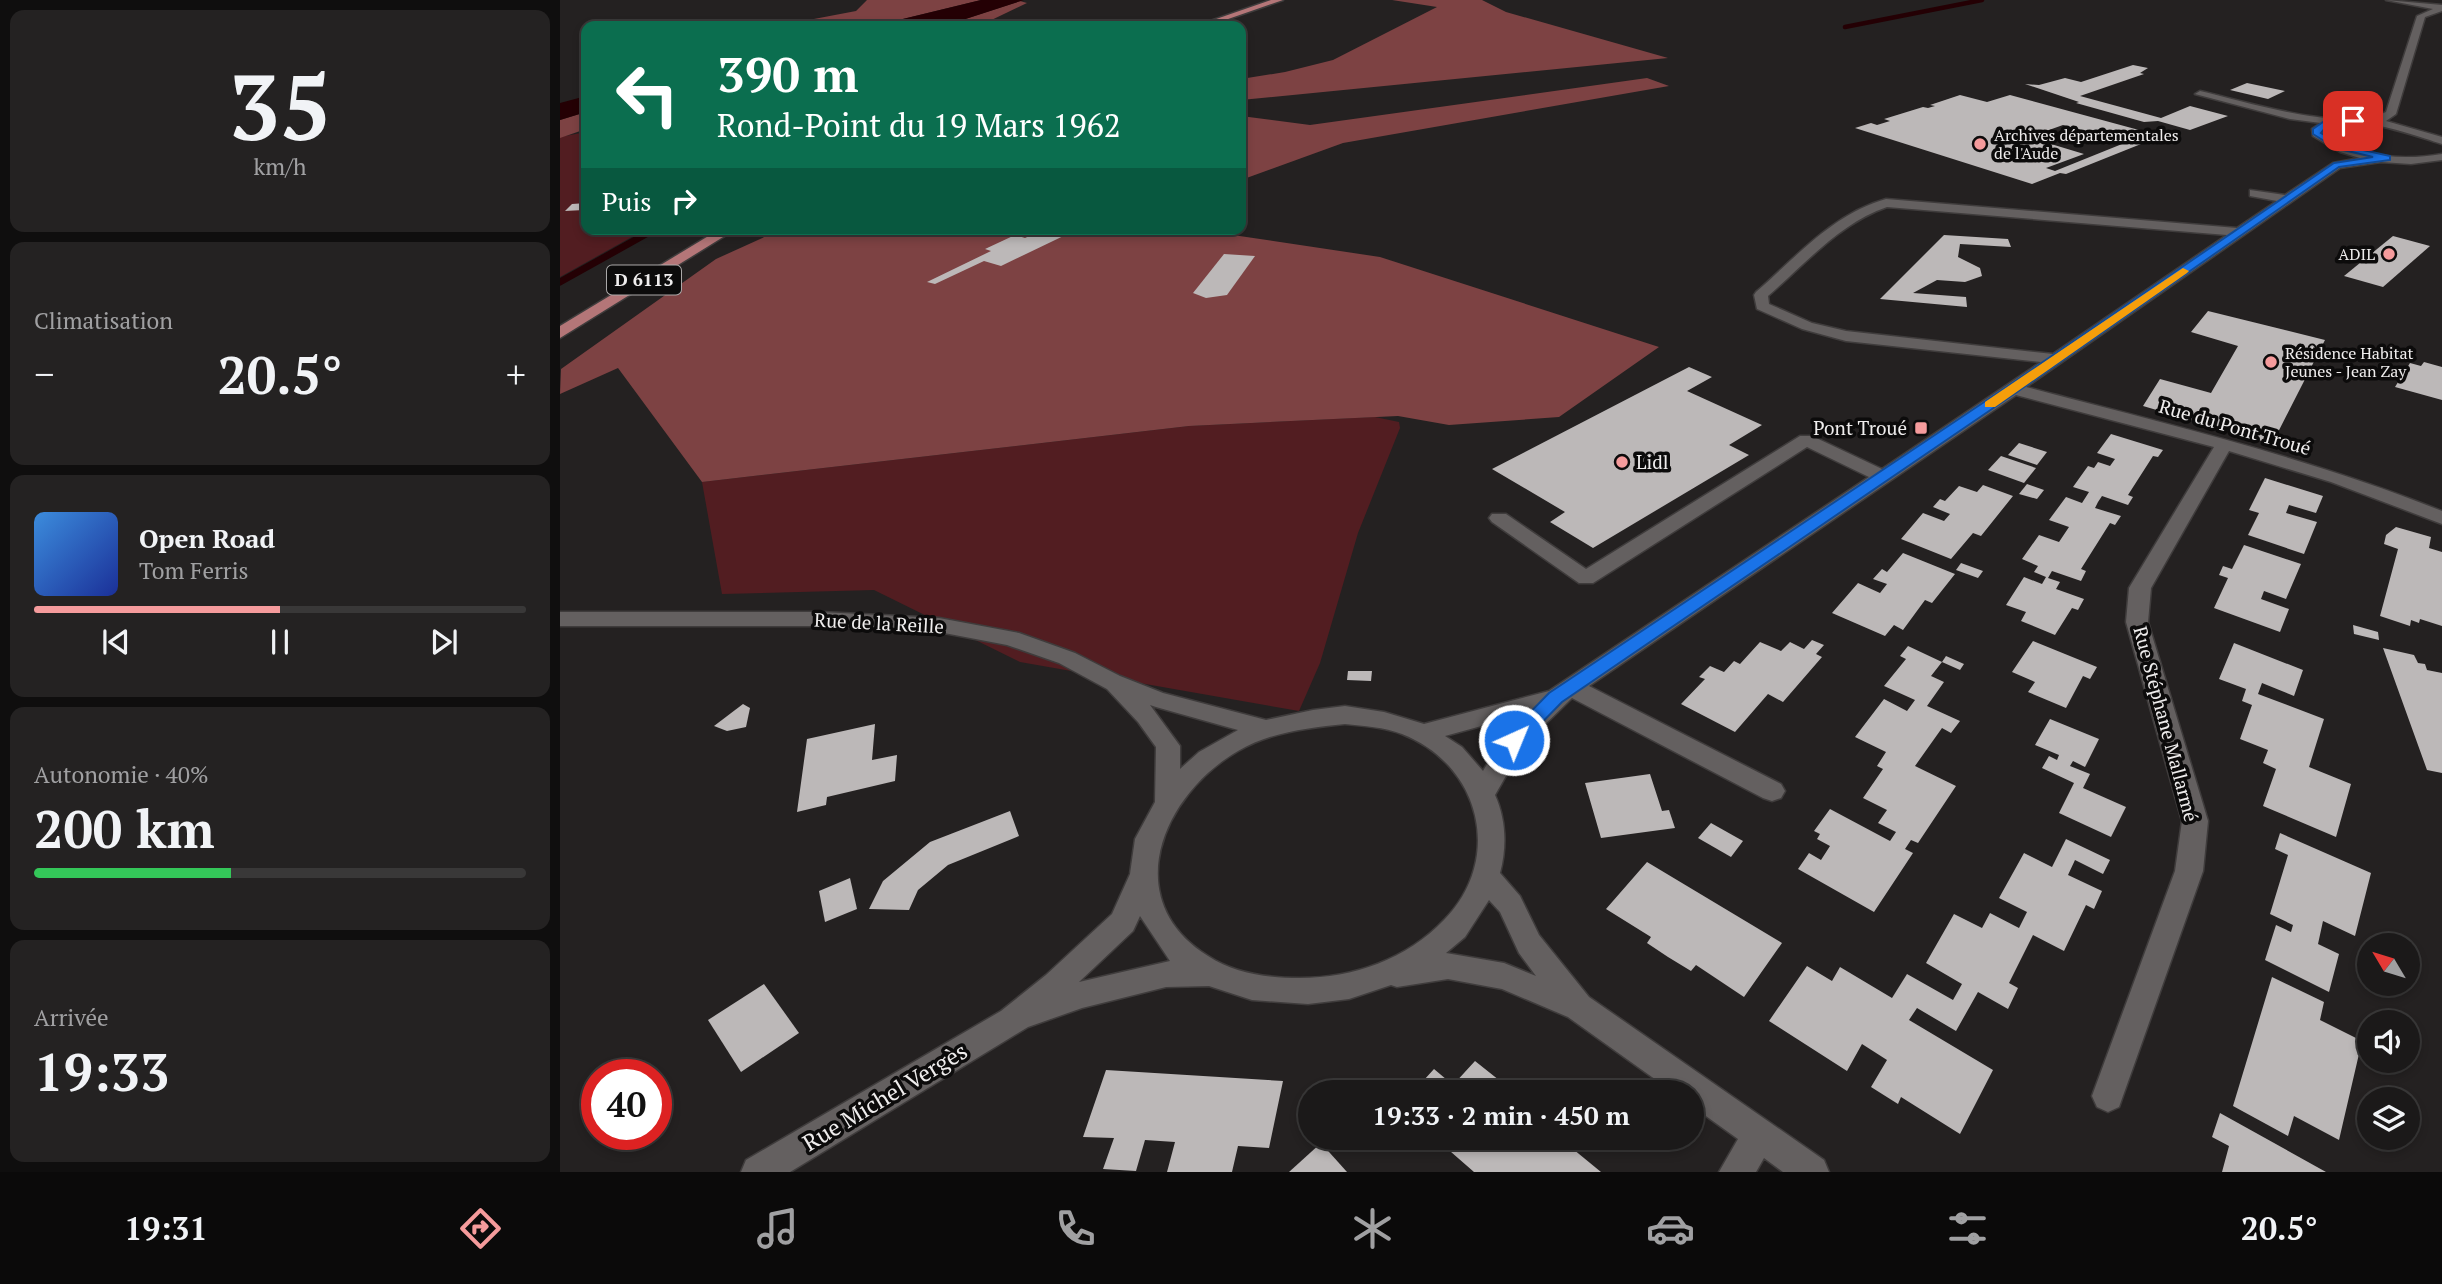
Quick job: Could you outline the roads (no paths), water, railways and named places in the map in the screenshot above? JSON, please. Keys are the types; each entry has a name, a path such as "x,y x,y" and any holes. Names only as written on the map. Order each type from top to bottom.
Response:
{"main road":[{"path":"1215,21 1279,0"},
{"name":"D 6113","path":"560,333 720,235"}],"street":[{"path":"1743,0 1753,0"},
{"path":"2394,1 2442,8"},
{"path":"2394,1 2421,16 2442,8"},
{"path":"2373,122 2391,114 2421,16"},
{"path":"2200,94 2290,116 2336,122 2373,122 2406,128 2442,141"},
{"path":"2391,114 2406,128"},
{"path":"2290,116 2317,129 2336,122"},
{"path":"2317,129 2317,134 2338,147 2387,158 2442,160"},
{"path":"2337,165 2340,156 2338,147"},
{"path":"1483,792 1514,740 1563,692 1884,477 2337,165 2387,158"},
{"path":"2253,193 2287,200"},
{"path":"2056,359 1846,336 1807,326 1762,306 1761,295 1843,225 1873,205 1886,202 2239,232"},
{"name":"Rue du Pont Troué","path":"2013,389 2333,477 2442,517"},
{"path":"1499,519 1586,578 1806,440 1884,477"},
{"name":"Rue Stéphane Mallarmé","path":"2108,1096 2189,871 2195,821 2137,622 2140,588 2224,445"},
{"name":"Rue de la Reille","path":"560,619 821,619 939,625 1012,638 1067,658 1112,682 1156,699 1262,728"},
{"name":"Rue de la Reille","path":"560,631 635,620"},
{"name":"Rue de la Reille","path":"1112,682 1146,716 1168,746 1167,800"},
{"path":"1423,733 1563,692 1772,791"},
{"path":"1381,977 1428,951 1464,916 1486,877 1493,848 1492,818 1483,792 1458,758 1423,733 1385,720 1345,715 1304,718 1262,728 1225,746 1192,770 1167,800 1149,836 1143,876 1152,913 1174,946 1209,973 1248,987 1291,993 1337,989 1381,977 1448,966 1504,976 1579,1007 1812,1172"},
{"name":"Rue Michel Vergès","path":"758,1172 1012,1021 1057,984 1123,922 1143,876"},
{"path":"1486,877 1510,904 1529,944 1579,1007"},
{"name":"Rue Michel Vergès","path":"1012,1021 1081,995 1166,974 1209,973"},
{"path":"1736,1172 1759,1137"}],"waterway":[{"path":"1845,27 1982,0"},
{"path":"560,282 644,235"}],"place":[{"name":"Archives départementales de l'Aude","path":"1980,144"},
{"name":"ADIL","path":"2389,254"},
{"name":"Résidence Habitat Jeunes - Jean Zay","path":"2271,362"},
{"name":"Pont Troué","path":"1921,428"},
{"name":"Lidl","path":"1622,462"}]}
